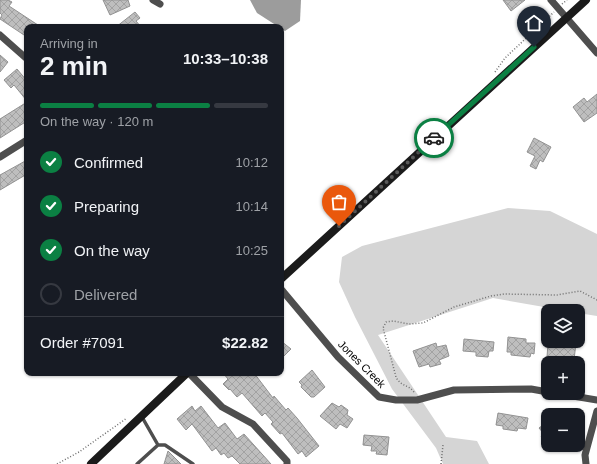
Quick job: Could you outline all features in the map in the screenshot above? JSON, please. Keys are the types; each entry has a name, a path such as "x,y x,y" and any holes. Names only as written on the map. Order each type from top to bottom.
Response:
{"street":[{"path":"153,0 160,4"},
{"path":"551,0 597,53"},
{"path":"284,276 586,0"},
{"path":"0,35 24,56"},
{"path":"0,156 24,142"},
{"name":"Jones Creek","path":"284,292 338,357 379,397 396,400 417,400 454,390 531,389 541,391"},
{"path":"91,464 185,376"},
{"path":"191,376 222,407 253,424 287,461 287,464"},
{"path":"585,398 597,400"},
{"path":"586,464 585,455 597,412"}],"lane":[{"path":"141,416 158,445"},
{"path":"137,464 158,445 165,445 193,464"}],"path":[{"path":"417,400 412,390 400,384 396,377 383,328 386,322 423,323 454,307 491,296 504,294 557,295 580,291 597,300"},
{"path":"57,464 79,452 128,418"},
{"path":"441,464 443,445"}],"shaded area":[{"path":"250,0 301,0 300,21 285,31 284,24 274,24 257,13"},
{"path":"508,208 550,211 597,234 597,316 585,314 585,304 541,304 541,306 493,298 378,335 446,437 477,441 489,464 443,464 436,448 392,389 339,282 342,257 362,246"}],"building":[{"path":"0,0 8,0 12,2 9,6 36,24 24,24 24,35 0,19 2,15 0,13"},
{"path":"103,0 128,0 130,6 110,15"},
{"path":"503,0 525,0 511,11"},
{"path":"135,12 140,18 136,21 138,24 120,24"},
{"path":"0,55 8,62 0,72"},
{"path":"17,69 24,77 24,97 14,85 11,88 4,80"},
{"path":"597,94 597,113 584,122 573,107 584,98 587,102"},
{"path":"24,104 24,123 0,138 0,119"},
{"path":"534,138 551,147 543,162 540,160 536,169 530,166 535,156 527,152"},
{"path":"24,162 24,176 0,190 0,175"},
{"path":"508,337 526,339 526,343 535,343 534,354 531,353 530,357 511,355 511,352 507,352"},
{"path":"464,339 494,342 493,351 489,351 488,357 476,356 476,352 463,351"},
{"path":"284,343 291,349 284,356"},
{"path":"436,343 437,347 446,345 449,356 439,360 441,364 430,367 429,364 419,367 413,351"},
{"path":"548,348 575,348 574,356 547,356"},
{"path":"312,370 325,387 314,397 311,397 301,387 302,385 299,382"},
{"path":"226,376 256,376 273,398 274,396 286,410 288,408 297,418 319,446 306,457 302,451 298,454 282,433 280,434 271,424 273,422 265,413 262,416 242,393 237,397 223,384 228,379"},
{"path":"332,403 339,407 341,405 348,410 347,415 353,419 347,428 340,424 336,429 320,416"},
{"path":"192,406 195,411 201,406 218,428 225,423 237,439 244,434 271,464 240,464 232,456 228,458 224,453 221,455 216,448 212,451 192,424 186,430 177,419"},
{"path":"498,413 528,418 526,429 518,428 517,431 503,429 503,426 496,425"},
{"path":"364,435 389,437 387,455 376,454 377,451 371,451 372,446 363,445"},
{"path":"168,451 181,464 164,464"}],"way so far":[{"path":"339,226 434,138"}],"route":[{"path":"434,138 534,47"}]}
